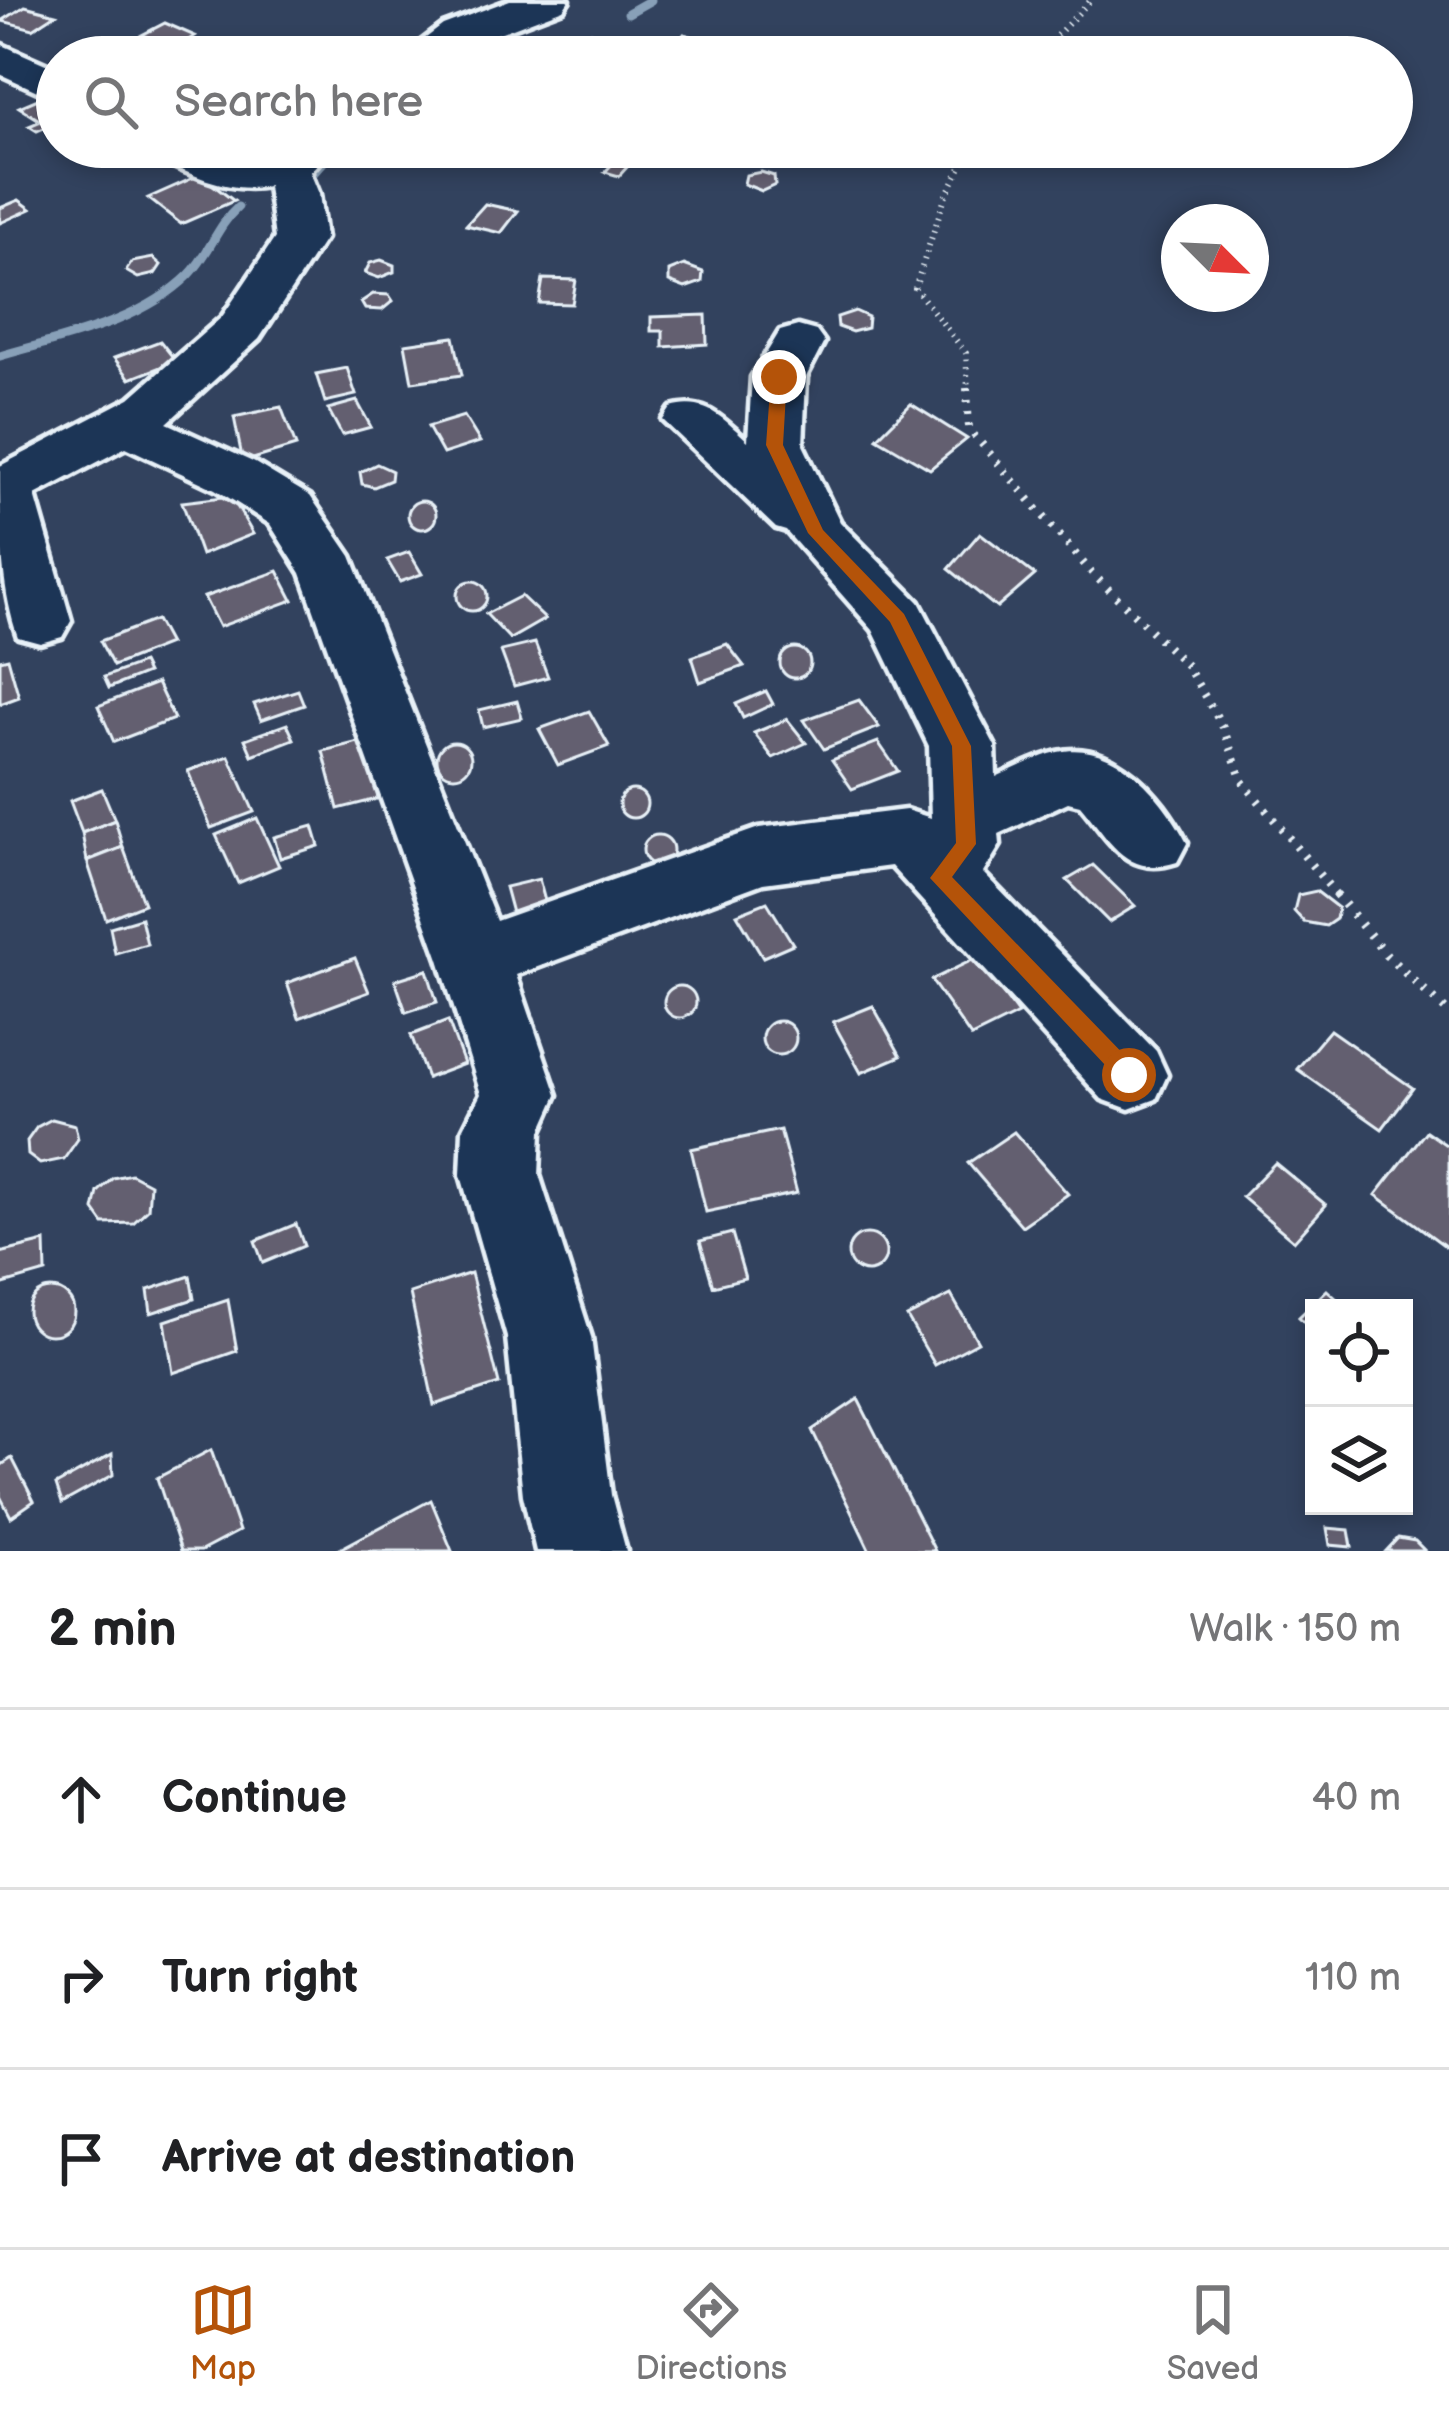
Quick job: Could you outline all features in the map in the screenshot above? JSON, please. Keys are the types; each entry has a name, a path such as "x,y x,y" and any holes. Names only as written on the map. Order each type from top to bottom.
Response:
{"street":[{"path":"455,36 548,0"},
{"path":"0,57 36,76"},
{"path":"210,168 242,177 268,168"},
{"path":"40,621 2,485 30,478 149,410 242,328 300,238 296,168"},
{"path":"798,342 779,377 775,445 816,533"},
{"path":"690,420 816,533 897,618 962,746 952,849"},
{"path":"125,424 235,476 290,510 330,572 476,959 519,1095 502,1130 500,1175 549,1337 567,1495 581,1551"},
{"path":"952,849 1063,776 1100,782 1153,843"},
{"path":"476,959 759,856 906,837 952,849 1129,1075"}],"path":[{"path":"1056,36 1091,0"},
{"path":"955,168 915,289 966,353 969,429 1091,572 1187,666 1223,727 1242,781 1387,956 1449,1013"}],"building":[{"path":"25,6 56,14 33,29 2,21"},
{"path":"165,23 195,36 144,36"},
{"path":"36,100 36,118 19,107"},
{"path":"609,168 626,168 619,176 605,172"},
{"path":"200,175 234,201 181,224 148,198"},
{"path":"746,175 774,176 775,185 762,191 744,184"},
{"path":"19,200 31,209 0,223 0,208"},
{"path":"485,204 518,211 501,233 466,225"},
{"path":"153,258 161,265 155,274 138,278 126,271 132,262"},
{"path":"381,260 394,265 394,272 379,278 365,273 370,263"},
{"path":"684,265 703,272 702,282 685,288 669,282 669,271"},
{"path":"543,279 576,280 572,304 539,303"},
{"path":"373,294 389,295 393,301 382,310 365,309 361,302"},
{"path":"855,311 868,317 867,328 852,332 838,327 837,317"},
{"path":"706,315 707,344 663,347 663,331 651,331 651,317"},
{"path":"454,337 462,375 412,382 405,344"},
{"path":"160,341 176,361 130,379 114,358"},
{"path":"347,368 356,395 325,402 316,374"},
{"path":"357,401 371,427 342,435 328,409"},
{"path":"911,404 967,439 930,469 877,438"},
{"path":"281,407 296,446 243,462 234,417"},
{"path":"464,416 480,442 443,454 428,427"},
{"path":"377,464 392,471 391,480 374,487 362,484 360,472"},
{"path":"231,496 253,534 201,555 182,502"},
{"path":"422,501 432,505 436,515 432,525 422,529 412,525 408,515 412,505"},
{"path":"980,533 1035,575 997,608 949,569"},
{"path":"409,552 422,574 400,582 387,560"},
{"path":"278,571 293,600 219,627 204,597"},
{"path":"472,581 483,585 487,596 483,607 472,611 461,607 457,596 461,585"},
{"path":"521,596 545,619 510,639 486,614"},
{"path":"156,620 169,644 113,666 100,641"},
{"path":"535,643 548,677 514,686 501,651"},
{"path":"727,644 744,666 700,682 692,657"},
{"path":"795,648 806,652 810,663 806,674 795,678 784,674 780,663 784,652"},
{"path":"8,658 19,697 0,704 0,660"},
{"path":"142,663 147,673 109,688 104,677"},
{"path":"157,683 174,719 114,742 98,706"},
{"path":"298,690 304,705 261,720 254,704"},
{"path":"766,691 773,704 743,718 736,704"},
{"path":"859,700 879,727 824,749 804,720"},
{"path":"517,701 522,718 483,727 479,710"},
{"path":"589,711 609,746 558,765 539,729"},
{"path":"787,719 806,743 773,758 754,733"},
{"path":"287,724 294,739 252,755 245,739"},
{"path":"370,739 385,797 338,809 323,751"},
{"path":"454,742 466,747 471,759 466,771 454,776 442,771 437,759 442,747"},
{"path":"878,742 898,771 852,789 832,760"},
{"path":"229,756 254,812 211,828 188,771"},
{"path":"102,789 115,820 82,833 70,801"},
{"path":"633,790 643,794 647,804 643,814 633,818 623,814 619,804 623,794"},
{"path":"257,818 279,866 238,883 216,835"},
{"path":"115,820 123,847 87,861 82,833"},
{"path":"313,826 319,846 280,858 274,837"},
{"path":"658,835 673,850 658,865 643,850"},
{"path":"123,847 144,904 106,919 87,861"},
{"path":"1093,865 1135,906 1109,922 1067,880"},
{"path":"539,879 546,905 512,913 505,887"},
{"path":"1316,891 1338,908 1336,919 1326,926 1304,922 1294,911 1298,895"},
{"path":"767,902 793,944 763,957 737,914"},
{"path":"141,918 147,944 115,953 110,927"},
{"path":"355,958 369,992 299,1018 287,983"},
{"path":"977,958 1018,1014 971,1037 931,980"},
{"path":"427,970 437,1002 406,1012 395,980"},
{"path":"680,986 691,991 696,1002 691,1013 680,1018 669,1013 664,1002 669,991"},
{"path":"873,1006 901,1056 861,1073 833,1022"},
{"path":"448,1021 464,1064 427,1078 411,1035"},
{"path":"779,1021 791,1026 796,1038 791,1050 779,1055 767,1050 762,1038 767,1026"},
{"path":"1330,1030 1413,1088 1382,1129 1297,1069"},
{"path":"52,1119 75,1125 78,1139 64,1159 40,1164 28,1155 27,1141 37,1127"},
{"path":"780,1130 797,1193 706,1212 691,1149"},
{"path":"1426,1131 1449,1147 1449,1249 1376,1195"},
{"path":"1014,1132 1068,1194 1022,1226 968,1163"},
{"path":"1275,1163 1326,1205 1294,1241 1242,1197"},
{"path":"131,1174 150,1184 148,1209 133,1223 104,1224 94,1210 98,1192 113,1178"},
{"path":"296,1224 304,1246 263,1263 255,1241"},
{"path":"732,1233 745,1278 713,1286 700,1241"},
{"path":"867,1234 880,1240 886,1253 880,1266 867,1272 854,1266 848,1253 854,1240"},
{"path":"45,1242 46,1272 0,1285 0,1253"},
{"path":"471,1273 499,1384 434,1405 410,1293"},
{"path":"190,1276 194,1299 151,1313 148,1290"},
{"path":"51,1289 68,1295 74,1312 68,1329 51,1335 34,1329 28,1312 34,1295"},
{"path":"951,1295 978,1342 935,1365 907,1317"},
{"path":"228,1300 237,1351 173,1373 165,1321"},
{"path":"858,1399 935,1551 870,1551 812,1430"},
{"path":"211,1450 239,1531 201,1551 181,1551 157,1478"},
{"path":"112,1454 113,1475 62,1503 56,1485"},
{"path":"12,1458 34,1501 11,1517 0,1496 0,1466"},
{"path":"431,1500 452,1551 336,1551"},
{"path":"1327,1528 1349,1530 1352,1547 1330,1545"},
{"path":"1398,1538 1415,1541 1425,1551 1386,1551"}],"waterway":[{"path":"628,13 651,0"},
{"path":"584,36 590,35"},
{"path":"310,177 318,168"},
{"path":"0,356 100,327 147,306 189,275 238,207"}],"route":[{"path":"779,377 775,445 816,533 897,618 962,746 966,844 940,878 1129,1075"}]}
